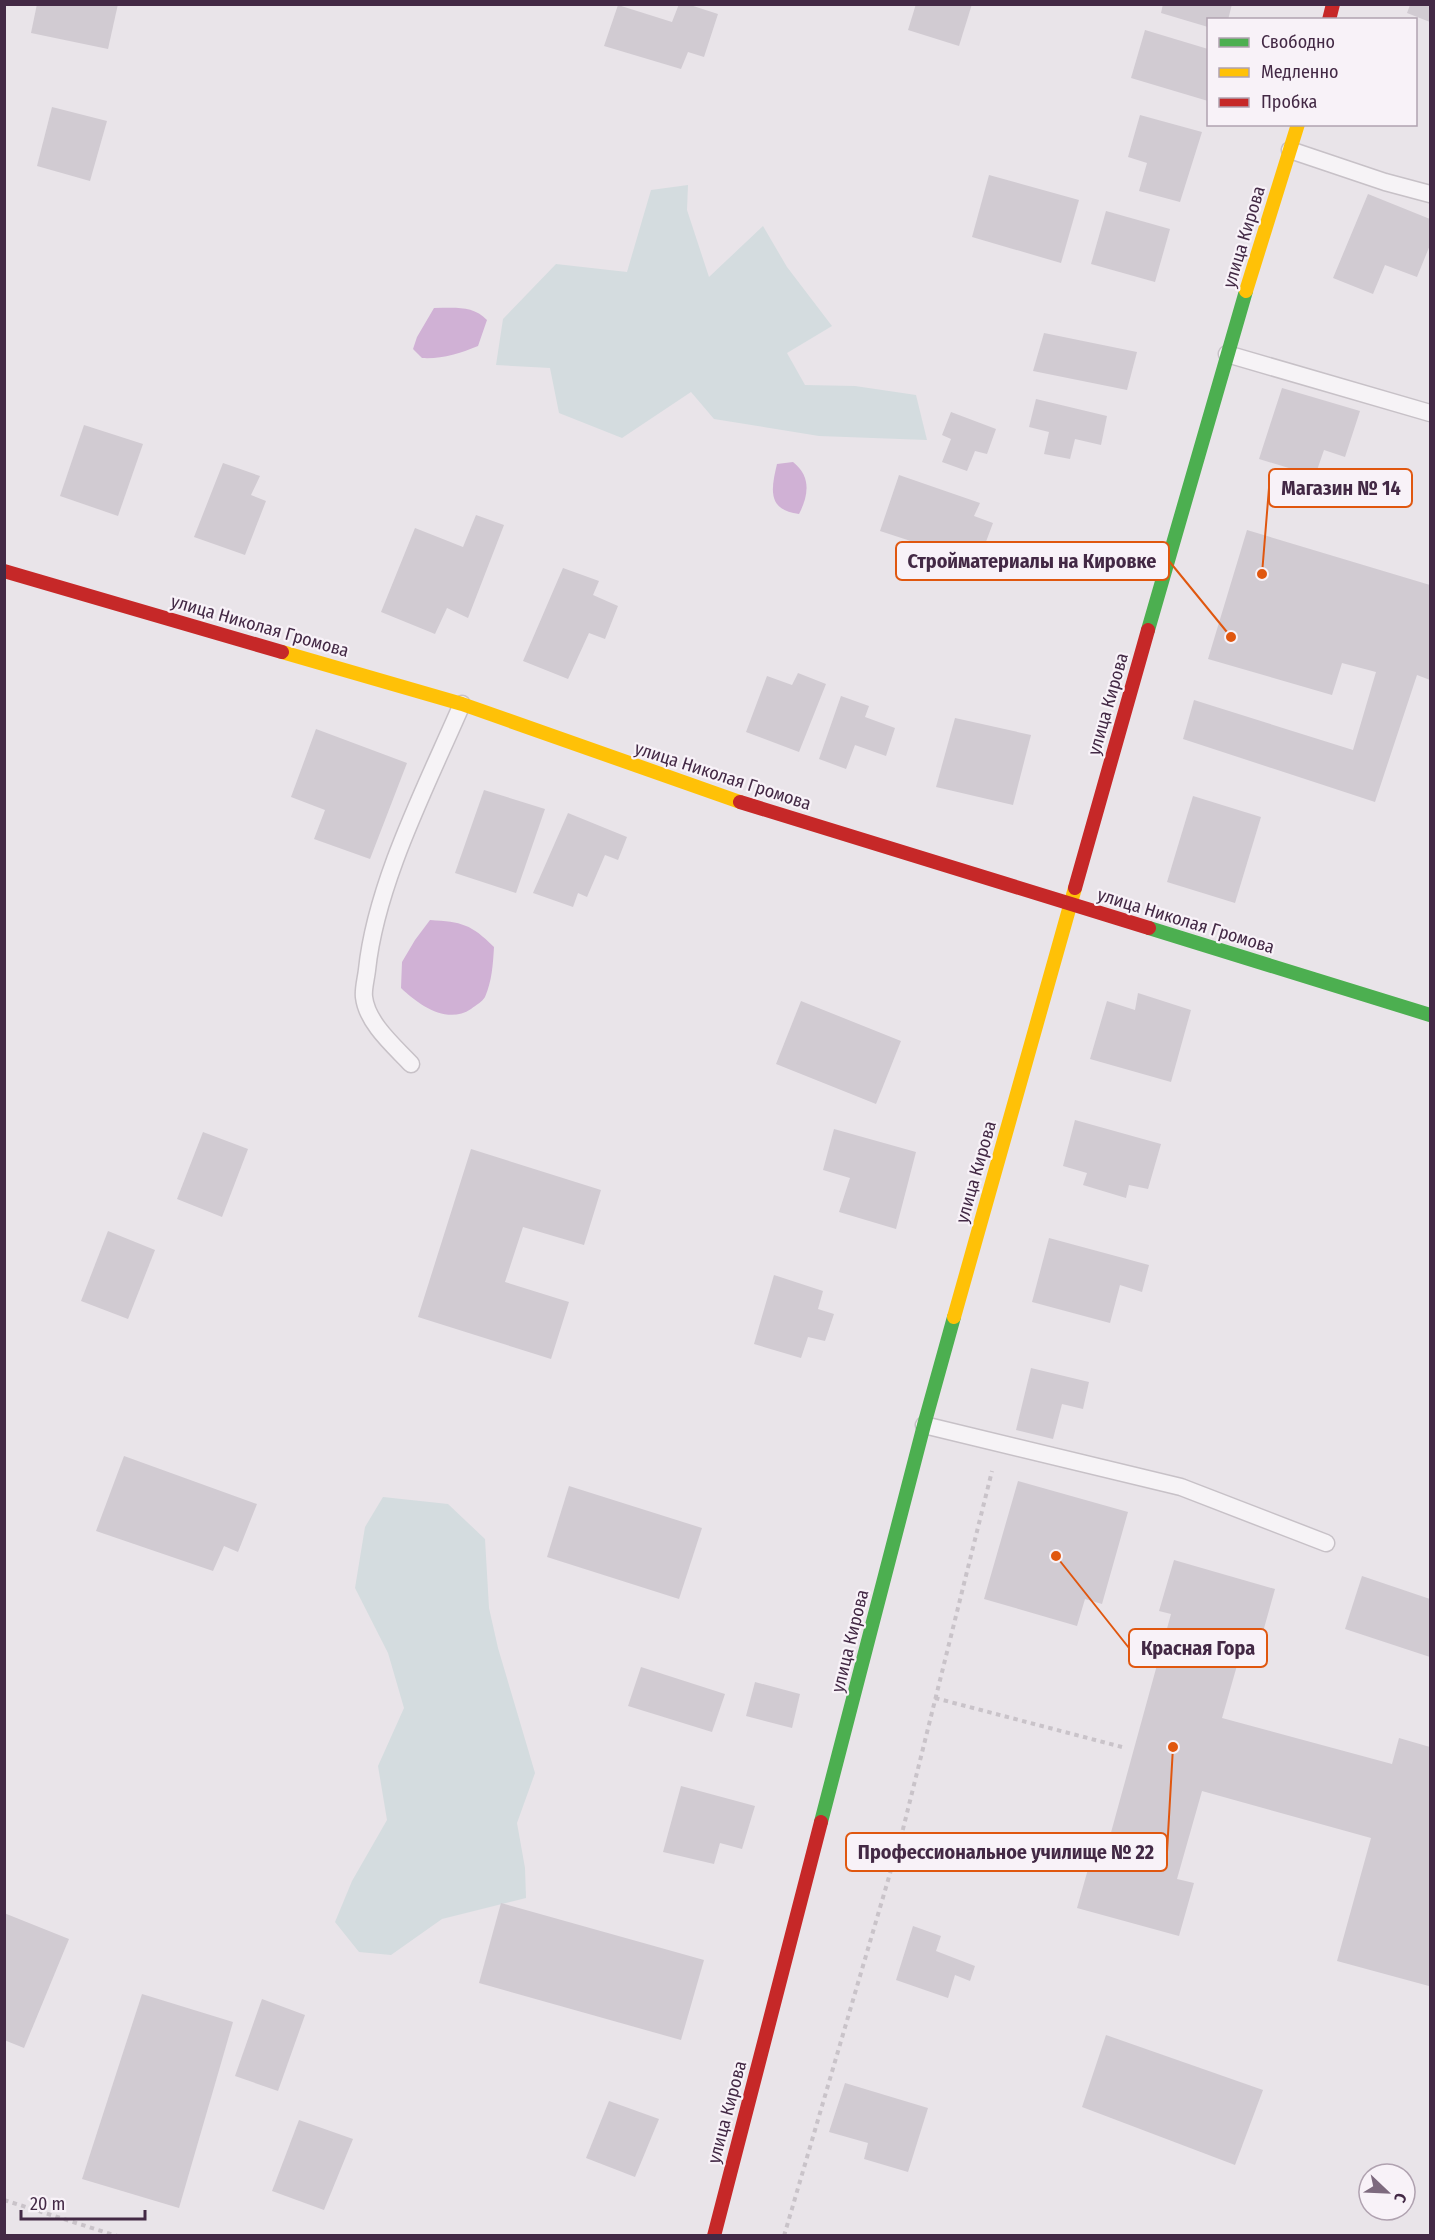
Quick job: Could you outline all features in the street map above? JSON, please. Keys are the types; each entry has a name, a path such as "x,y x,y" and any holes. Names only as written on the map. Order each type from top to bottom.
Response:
{"street":[{"name":"улица Кирова","path":"714,2235 924,1425 1069,904 1227,354 1297,126"},
{"name":"улица Николая Громова","path":"4,571 462,704 711,793 1431,1015"}],"lane":[{"path":"1290,150 1385,182 1431,194"},
{"path":"1227,354 1431,413"},
{"path":"411,1064 377,1029 364,998 370,944 381,902 408,830 462,704"},
{"path":"924,1425 1181,1487 1326,1543"}],"path":[{"path":"784,2235 903,1829 999,1444"},
{"path":"935,1698 1122,1747"},
{"path":"4,2200 117,2235"}],"shaded area":[{"path":"688,185 687,210 709,277 763,226 787,267 832,326 787,353 805,385 855,386 916,395 927,440 819,436 714,419 691,392 622,438 559,413 550,368 496,365 503,319 556,264 627,272 651,190"},
{"path":"434,308 463,308 482,315 487,320 478,346 437,358 422,358 413,349 417,337"},
{"path":"793,462 803,473 806,486 805,500 799,514 781,508 776,503 773,490 777,464"},
{"path":"430,920 458,923 479,933 494,947 491,979 485,997 471,1009 462,1013 452,1015 434,1011 416,1001 401,988 402,962"},
{"path":"383,1497 448,1504 485,1539 489,1608 498,1648 535,1773 517,1823 525,1868 526,1898 442,1919 391,1955 359,1952 335,1922 352,1881 387,1820 378,1766 404,1708 388,1653 355,1588 365,1527"}],"building":[{"path":"37,4 118,4 108,49 31,33"},
{"path":"679,4 687,4 718,14 704,57 688,52 681,69 604,46 618,5 672,22"},
{"path":"916,4 972,4 959,46 908,30"},
{"path":"1163,4 1232,4 1228,18 1207,18 1207,27 1161,13"},
{"path":"1410,5 1430,5 1430,22 1407,13"},
{"path":"1145,30 1207,49 1207,101 1131,78"},
{"path":"52,107 107,121 90,181 37,166"},
{"path":"1140,115 1202,132 1180,202 1139,191 1147,163 1128,157"},
{"path":"989,175 1079,200 1061,263 972,237"},
{"path":"1368,194 1430,219 1430,245 1417,277 1385,265 1373,294 1333,278"},
{"path":"1106,211 1170,229 1155,282 1091,264"},
{"path":"1044,333 1137,352 1127,390 1033,371"},
{"path":"1282,388 1360,411 1345,457 1324,450 1315,476 1259,459"},
{"path":"1036,399 1107,416 1101,445 1075,439 1070,459 1044,454 1049,432 1029,427"},
{"path":"951,412 996,429 987,454 975,451 967,471 942,462 951,439 942,435"},
{"path":"84,425 143,444 118,516 60,496"},
{"path":"223,463 260,476 251,495 266,501 245,555 194,537"},
{"path":"899,475 980,503 974,516 993,523 978,563 880,531"},
{"path":"476,515 504,525 468,618 447,608 435,634 381,612 415,528 463,547"},
{"path":"1247,530 1430,585 1430,680 1417,675 1375,802 1183,739 1194,700 1353,750 1376,672 1342,663 1332,695 1208,659"},
{"path":"563,568 599,581 593,595 618,606 605,639 589,633 568,679 523,661"},
{"path":"798,673 826,684 799,752 746,732 767,676 792,685"},
{"path":"841,696 869,706 865,717 895,728 886,756 855,745 846,769 819,759"},
{"path":"955,718 1031,735 1013,805 936,787"},
{"path":"316,729 407,763 370,859 314,839 325,810 291,797"},
{"path":"484,790 545,809 516,893 455,873"},
{"path":"1193,796 1261,817 1235,903 1167,882"},
{"path":"568,813 627,837 618,860 605,855 587,897 578,893 573,907 533,893"},
{"path":"1138,993 1191,1010 1171,1082 1090,1059 1107,1001 1135,1010"},
{"path":"801,1001 901,1041 876,1104 776,1064"},
{"path":"1075,1120 1161,1144 1148,1189 1129,1185 1126,1198 1083,1185 1087,1173 1063,1166"},
{"path":"834,1129 916,1152 896,1229 839,1212 850,1178 823,1170"},
{"path":"203,1132 248,1149 222,1217 177,1199"},
{"path":"471,1149 601,1190 584,1245 523,1227 505,1282 569,1302 551,1359 418,1317"},
{"path":"108,1231 155,1250 128,1319 81,1301"},
{"path":"1049,1238 1149,1265 1142,1292 1120,1285 1110,1323 1032,1302"},
{"path":"774,1275 823,1291 818,1309 834,1314 825,1341 808,1337 801,1358 754,1344"},
{"path":"1031,1368 1089,1382 1083,1409 1062,1404 1053,1439 1016,1430"},
{"path":"124,1456 257,1504 238,1552 224,1546 213,1571 96,1531"},
{"path":"1018,1481 1128,1512 1102,1604 1085,1599 1077,1626 984,1599"},
{"path":"569,1486 702,1528 679,1599 547,1557"},
{"path":"1174,1560 1275,1589 1261,1639 1246,1634 1222,1718 1392,1764 1399,1738 1430,1747 1429,1986 1337,1961 1371,1838 1202,1791 1177,1879 1194,1883 1179,1936 1077,1908 1092,1855 1104,1858 1171,1614 1159,1611"},
{"path":"1362,1576 1430,1599 1430,1657 1345,1629"},
{"path":"641,1667 725,1694 712,1732 628,1706"},
{"path":"755,1682 800,1694 792,1728 746,1716"},
{"path":"681,1786 755,1806 742,1849 720,1843 714,1864 663,1852"},
{"path":"501,1903 704,1960 681,2040 479,1983"},
{"path":"4,1913 69,1939 24,2048 4,2040"},
{"path":"913,1926 941,1936 936,1951 975,1966 970,1981 955,1975 948,1998 896,1980"},
{"path":"142,1994 233,2022 179,2208 82,2179"},
{"path":"262,1999 305,2015 278,2091 235,2076"},
{"path":"1106,2035 1263,2090 1235,2165 1082,2107"},
{"path":"845,2083 928,2108 908,2172 864,2159 868,2143 829,2132"},
{"path":"609,2101 659,2119 635,2177 586,2158"},
{"path":"299,2120 353,2139 324,2210 272,2191"}],"traffic: fast":[{"path":"1148,630 1246,291"},
{"path":"1149,928 1430,1015"},
{"path":"821,1822 954,1317"}],"traffic: slow":[{"path":"1246,291 1297,126"},
{"path":"282,652 462,704 740,802"},
{"path":"954,1317 1075,888"}],"traffic: jam":[{"path":"1330,18 1333,4"},
{"path":"4,571 282,652"},
{"path":"1075,888 1148,630"},
{"path":"740,802 1149,928"},
{"path":"714,2236 821,1822"}],"place":[{"name":"Магазин № 14","path":"1262,574"},
{"name":"Стройматериалы на Кировке","path":"1231,637"},
{"name":"Красная Гора","path":"1056,1556"},
{"name":"Профессиональное училище № 22","path":"1173,1747"}]}
